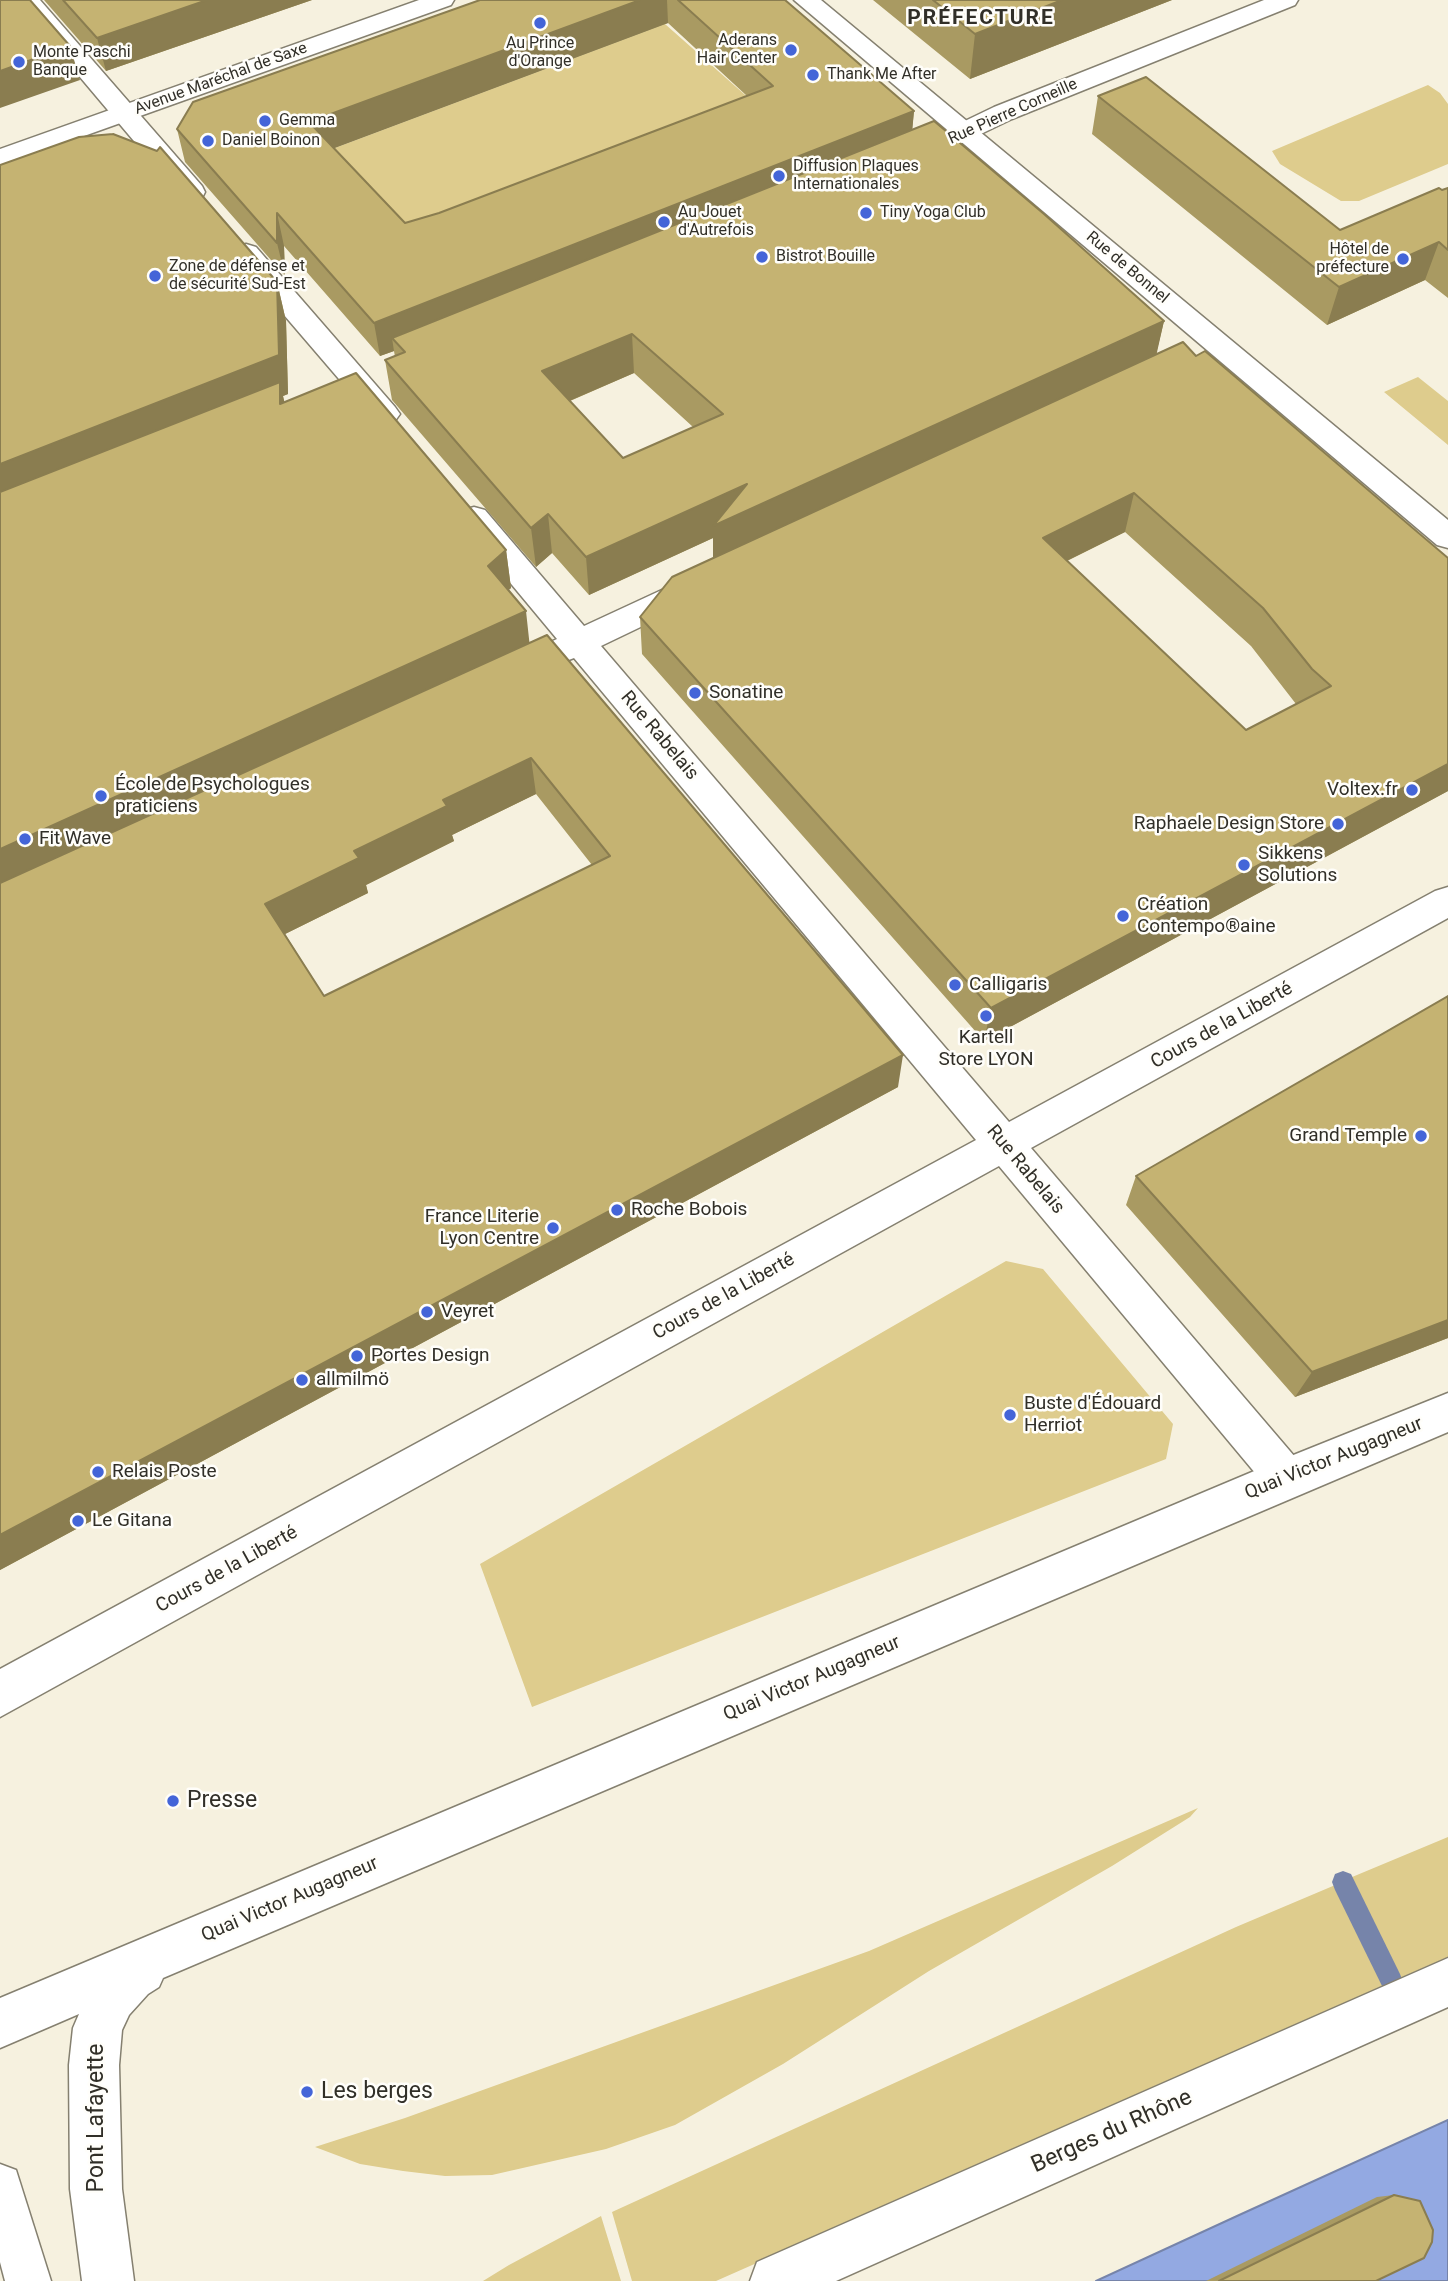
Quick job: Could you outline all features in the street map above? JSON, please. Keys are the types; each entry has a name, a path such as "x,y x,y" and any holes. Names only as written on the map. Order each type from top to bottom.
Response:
{"street":[{"path":"27,0 402,434"},
{"name":"Rue de Bonnel","path":"806,0 1448,537"},
{"name":"Rue Pierre Corneille","path":"902,159 1003,113 1286,0"},
{"name":"Avenue Maréchal de Saxe","path":"0,158 426,2"},
{"path":"1188,360 1219,346"},
{"name":"Rue Rabelais","path":"455,496 1286,1478"},
{"path":"530,665 713,580"},
{"name":"Cours de la Liberté","path":"0,1694 1448,901"},
{"name":"Quai Victor Augagneur","path":"177,1948 1286,1478 1448,1412"},
{"path":"0,2023 177,1948"},
{"name":"Pont Lafayette","path":"108,2281 96,2189 94,2066 98,2028 112,1998 131,1977 177,1948"},
{"name":"Berges du Rhône","path":"776,2281 1448,1982"}],"lane":[{"path":"0,2186 28,2281"}],"shaded area":[{"path":"665,24 770,117 421,259 324,152"},
{"path":"1428,85 1440,93 1448,104 1448,164 1359,201 1341,201 1280,164 1272,151"},
{"path":"1418,377 1448,401 1448,445 1384,392"},
{"path":"1006,1261 1043,1269 1173,1424 1166,1459 532,1707 480,1564"},
{"path":"1198,1808 1190,1817 1112,1866 929,1971 783,2064 675,2125 606,2149 492,2175 445,2176 403,2171 360,2164 315,2147 405,2118 869,1951"},
{"path":"1448,1837 1448,1957 1394,1981 1345,1880"},
{"path":"1340,1883 1388,1984 716,2281 632,2281 612,2212 1236,1927"},
{"path":"601,2216 621,2281 483,2281 509,2265"}],"water":[{"path":"1448,2120 1448,2281 1096,2281 1237,2216"}],"building":[{"path":"0,0 30,0 70,46 0,71"},
{"path":"63,0 207,0 97,38"},
{"path":"480,0 640,0 309,122 405,223 439,213 773,86 678,0 785,0 914,111 374,323 277,213 277,243 177,129 193,102"},
{"path":"933,0 1062,0 975,34"},
{"path":"1146,77 1340,230 1439,188 1448,188 1448,250 1439,242 1339,287 1098,96"},
{"path":"934,121 1164,321 713,526 747,484 586,557 548,514 531,528 385,360 405,352 392,338","holes":["632,334 723,414 623,458 542,371"]},
{"path":"113,134 157,151 160,147 277,282 279,355 0,464 0,165 79,137"},
{"path":"1183,342 1196,356 1205,351 1448,558 1448,764 991,1008 640,617 672,577","holes":["1134,493 1263,608 1312,669 1331,686 1246,730 1043,538"]},
{"path":"356,373 506,550 488,566 526,611 0,849 0,492 280,382 280,404"},
{"path":"547,635 903,1055 0,1535 0,883","holes":["531,758 610,856 324,996 265,904 359,858 354,851 447,806 443,800"]},
{"path":"1448,996 1448,1320 1312,1372 1136,1176"},
{"path":"1394,2195 1420,2201 1433,2230 1432,2242 1424,2258 1376,2281 1219,2281"}],"waterway":[{"path":"1343,1882 1392,1982"}],"place":[{"name":"Au Prince d'Orange","path":"540,23"},
{"name":"Aderans Hair Center","path":"791,50"},
{"name":"Monte Paschi Banque","path":"19,62"},
{"name":"Thank Me After","path":"813,75"},
{"name":"Gemma","path":"265,121"},
{"name":"Daniel Boinon","path":"208,141"},
{"name":"Diffusion Plaques Internationales","path":"779,176"},
{"name":"Tiny Yoga Club","path":"866,213"},
{"name":"Au Jouet d'Autrefois","path":"664,222"},
{"name":"Bistrot Bouille","path":"762,257"},
{"name":"Hôtel de préfecture","path":"1403,259"},
{"name":"Zone de défense et de sécurité Sud-Est","path":"155,276"},
{"name":"Sonatine","path":"695,693"},
{"name":"Voltex.fr","path":"1412,790"},
{"name":"École de Psychologues praticiens","path":"101,796"},
{"name":"Raphaele Design Store","path":"1338,824"},
{"name":"Fit Wave","path":"25,839"},
{"name":"Sikkens Solutions","path":"1244,865"},
{"name":"Création Contempo®aine","path":"1123,916"},
{"name":"Calligaris","path":"955,985"},
{"name":"Kartell Store LYON","path":"986,1016"},
{"name":"Grand Temple","path":"1421,1136"},
{"name":"Roche Bobois","path":"617,1210"},
{"name":"France Literie Lyon Centre","path":"553,1228"},
{"name":"Veyret","path":"427,1312"},
{"name":"Portes Design","path":"357,1356"},
{"name":"allmilmö","path":"302,1380"},
{"name":"Buste d'Édouard Herriot","path":"1010,1415"},
{"name":"Relais Poste","path":"98,1472"},
{"name":"Le Gitana","path":"78,1521"},
{"name":"Presse","path":"173,1801"},
{"name":"Les berges","path":"307,2092"}],"district":[{"name":"PRÉFECTURE","path":"981,19"}]}
